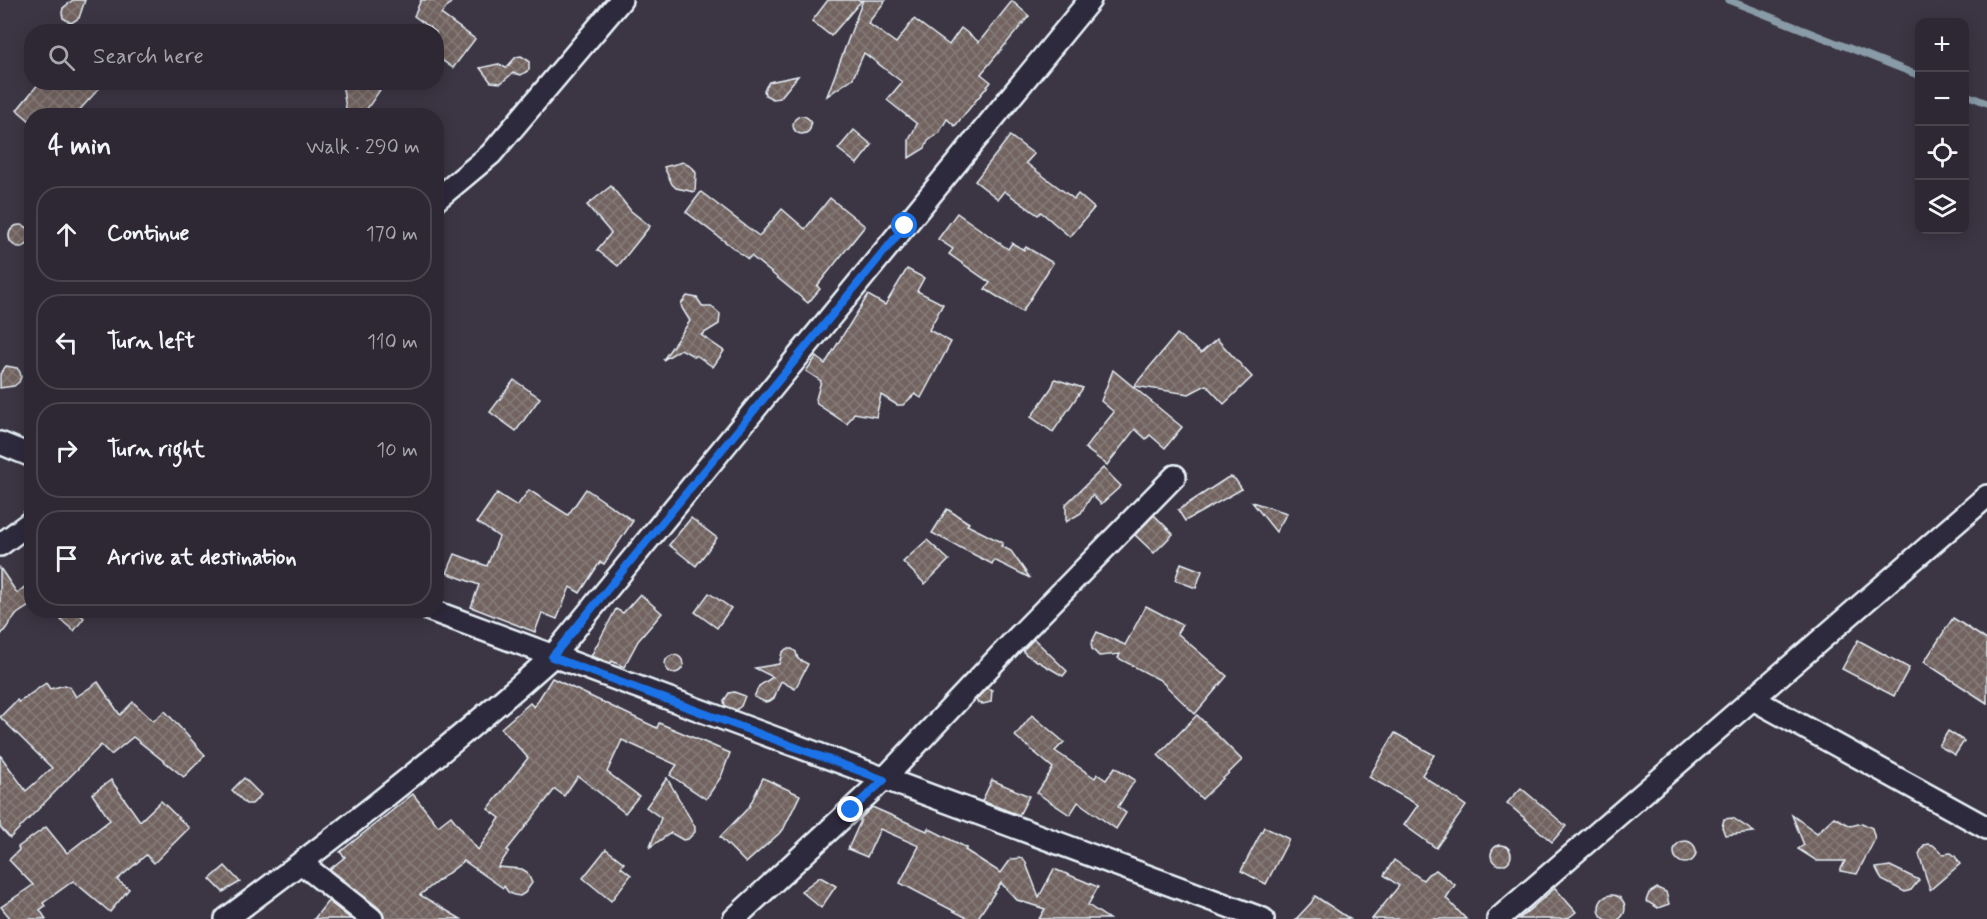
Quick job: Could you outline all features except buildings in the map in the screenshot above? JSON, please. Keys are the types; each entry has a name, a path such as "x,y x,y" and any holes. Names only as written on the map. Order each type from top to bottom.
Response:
{"street":[{"path":"444,193 490,154 621,0"},
{"path":"226,919 301,863 486,716 552,657 1090,0"},
{"path":"0,442 24,452"},
{"path":"734,919 884,780 1012,643 1175,476"},
{"path":"1498,919 1987,496"},
{"path":"0,545 24,527"},
{"path":"444,615 1263,919"},
{"path":"1754,699 1987,828"},
{"path":"301,863 372,919"}],"waterway":[{"path":"1728,0 1915,74"},
{"path":"1969,96 1987,103"}],"route":[{"path":"851,810 884,780 552,657 905,226"}]}
